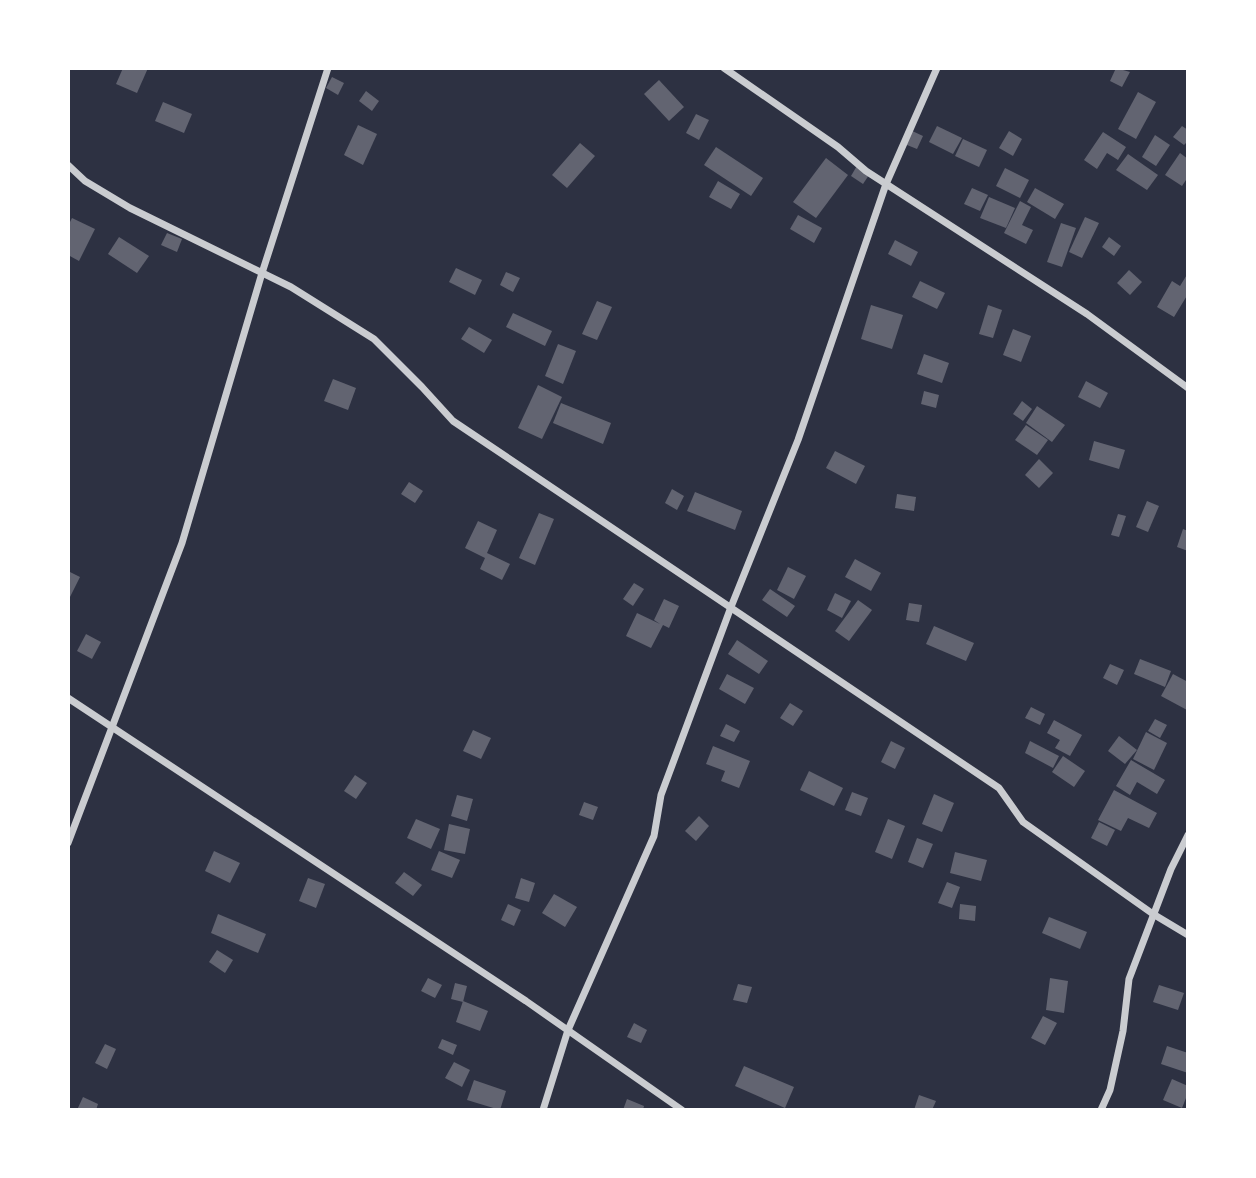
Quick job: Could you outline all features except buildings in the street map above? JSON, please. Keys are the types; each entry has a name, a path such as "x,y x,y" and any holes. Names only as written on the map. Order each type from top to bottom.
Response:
{"street":[{"path":"68,843 181,543 262,273 328,68"},
{"path":"724,68 838,147 866,172 1087,314 1188,388"},
{"path":"543,1110 568,1030 654,836 661,795 798,440 886,184 937,68"},
{"path":"68,165 85,181 130,208 290,287 374,339 453,421 999,788 1023,822 1153,914 1188,935"},
{"path":"68,698 568,1030 682,1110"},
{"path":"1101,1110 1110,1090 1124,1031 1129,979 1171,869 1188,835"}]}
